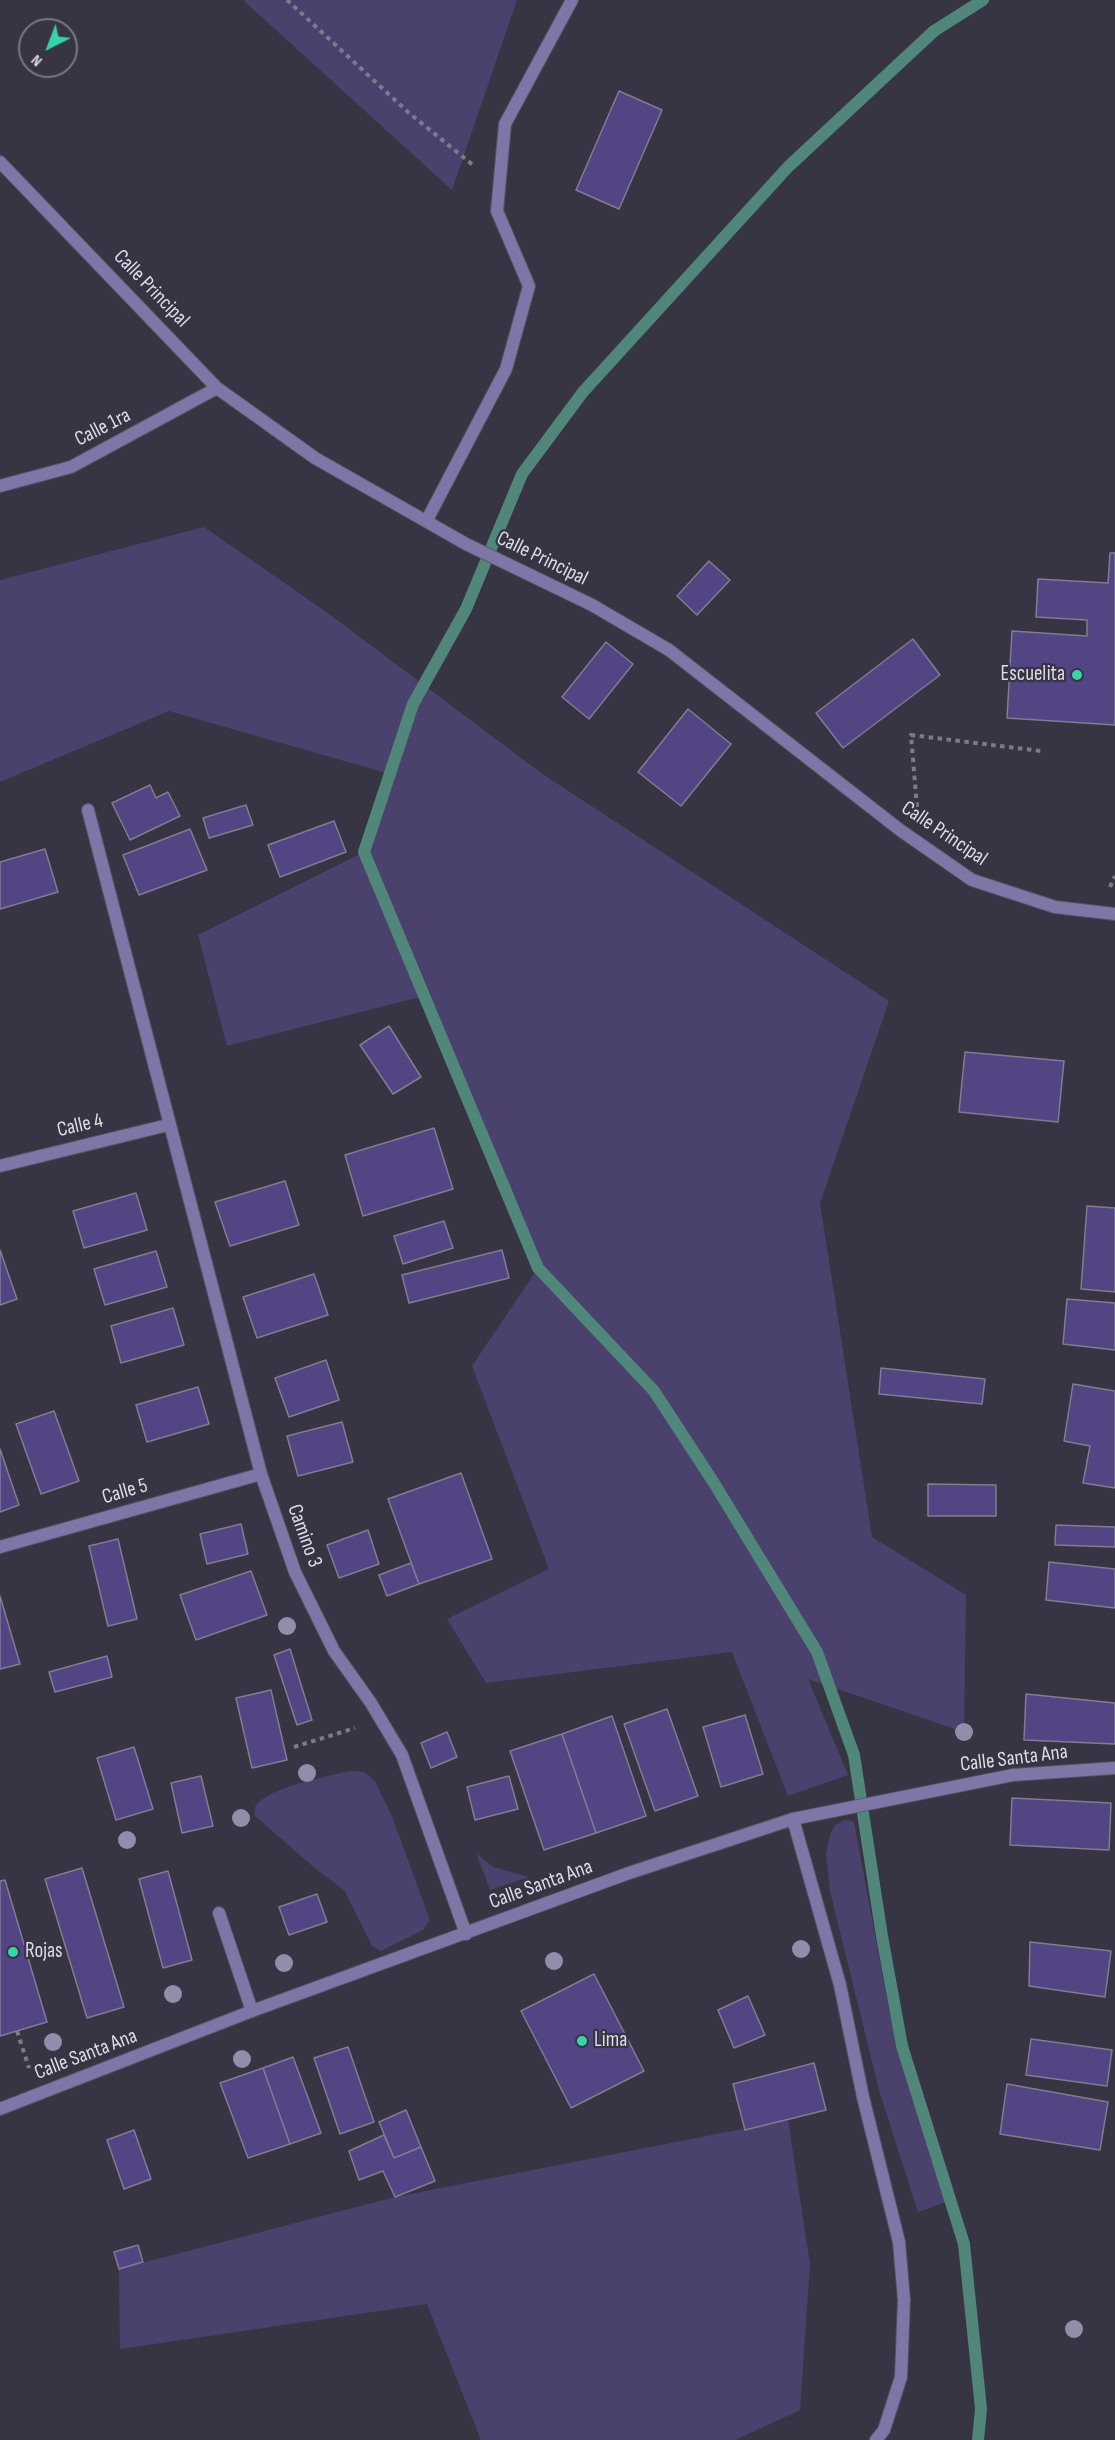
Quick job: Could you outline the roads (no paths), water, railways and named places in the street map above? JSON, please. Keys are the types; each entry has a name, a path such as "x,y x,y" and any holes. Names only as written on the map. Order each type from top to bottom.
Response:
{"street":[{"path":"427,520 506,369 529,286 497,211 505,124 573,0"},
{"name":"Calle Principal","path":"0,162 218,388 315,458 466,544 592,605 669,650 921,844 972,880 1055,907 1115,914"},
{"name":"Calle 1ra","path":"0,486 71,467 218,388"},
{"name":"Camino 3","path":"88,810 168,1125 261,1474 300,1582 334,1651 402,1755 466,1934"},
{"name":"Calle 4","path":"0,1166 168,1125"},
{"name":"Calle 5","path":"0,1547 261,1474"},
{"name":"Calle Santa Ana","path":"0,2109 252,2011 629,1873 793,1819 1013,1775 1115,1768"},
{"path":"793,1819 840,1985 863,2097 899,2242 904,2300 901,2377 884,2430 876,2440"},
{"path":"219,1913 252,2011"}],"waterway":[{"path":"978,2440 981,2409 964,2244 902,2046 882,1936 854,1755 817,1652 714,1483 654,1391 538,1268 364,852 413,704 466,609 522,474 583,392 788,167 934,31 983,0"}],"place":[{"name":"Escuelita","path":"1077,675"},
{"name":"Rojas","path":"13,1952"},
{"name":"Lima","path":"582,2041"}]}
